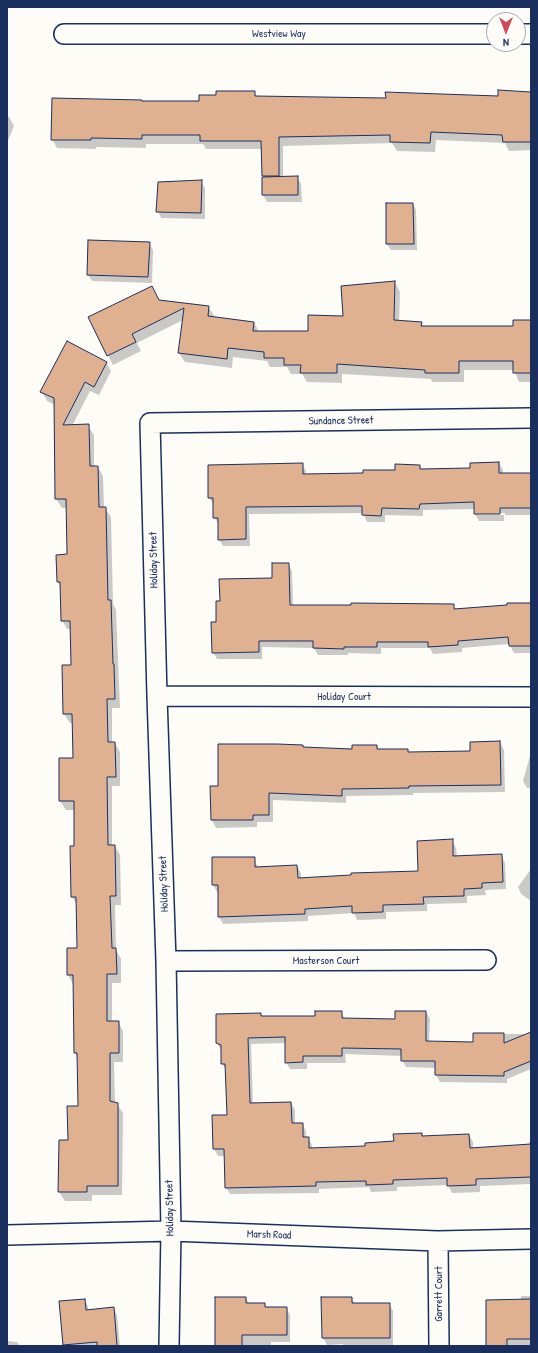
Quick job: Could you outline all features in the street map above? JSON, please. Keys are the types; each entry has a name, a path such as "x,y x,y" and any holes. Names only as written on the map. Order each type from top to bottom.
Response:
{"street":[{"name":"Westview Way","path":"64,34 486,34"},
{"name":"Sundance Street","path":"150,423 531,418"},
{"name":"Holiday Street","path":"150,423 166,961 171,1231 169,1346"},
{"name":"Holiday Court","path":"157,696 531,697"},
{"name":"Masterson Court","path":"166,961 486,960"},
{"name":"Marsh Road","path":"7,1235 171,1231 438,1241 531,1239"},
{"name":"Garrett Court","path":"438,1241 439,1346"}],"building":[{"path":"498,90 531,92 531,142 503,142 502,135 431,132 430,143 390,142 390,135 279,137 279,176 262,176 261,141 200,141 200,135 142,135 142,139 91,138 91,140 51,140 52,98 199,101 199,95 216,95 216,91 255,91 255,96 386,98 385,92 498,96"},
{"path":"298,176 298,195 262,195 262,177"},
{"path":"202,180 201,213 156,212 158,182"},
{"path":"386,203 413,203 414,244 386,244"},
{"path":"88,240 150,242 148,277 87,275"},
{"path":"395,281 394,320 422,322 421,326 513,326 513,320 531,320 531,373 513,373 513,361 459,361 459,373 425,373 425,370 337,364 337,373 300,373 301,365 284,365 284,358 264,358 264,352 228,348 227,359 178,353 184,308 132,334 136,342 107,356 88,317 152,286 159,300 209,306 208,316 254,322 253,331 308,331 308,315 343,316 341,286"},
{"path":"67,341 107,362 94,387 85,382 63,425 89,424 90,466 98,466 99,507 106,507 108,600 111,600 115,699 107,699 108,742 115,742 116,777 107,777 108,845 115,845 116,896 110,896 112,948 116,948 117,974 107,974 107,1021 119,1021 119,1053 110,1053 110,1101 118,1103 118,1186 87,1186 87,1192 58,1192 59,1140 68,1140 67,1106 78,1106 77,1053 74,1053 73,975 67,975 67,948 77,948 76,897 71,897 70,846 74,846 74,801 59,801 59,758 73,758 72,714 63,714 62,665 71,665 70,621 61,621 60,582 57,582 56,555 67,554 66,499 55,499 54,398 40,392"},
{"path":"499,462 499,473 531,473 531,508 500,508 500,514 474,514 474,502 420,504 419,509 382,508 381,516 362,515 362,506 246,507 246,539 218,540 218,518 213,518 213,498 208,498 208,465 303,463 303,474 363,473 363,470 395,470 395,464 420,465 420,469 470,468 470,463"},
{"path":"272,563 289,563 290,605 351,605 351,603 454,604 454,609 507,605 507,603 531,603 531,646 509,646 508,637 458,641 458,645 428,647 428,642 377,642 377,647 344,647 344,649 313,648 313,641 259,641 259,652 212,653 211,622 216,622 216,601 220,601 219,579 272,578"},
{"path":"500,741 501,785 409,786 409,788 342,789 342,796 269,793 269,815 253,815 253,820 211,820 210,786 218,786 218,744 277,744 303,745 303,747 352,749 352,745 377,745 377,749 408,749 408,752 470,751 470,742"},
{"path":"453,839 453,856 502,854 503,882 482,883 482,888 464,889 464,896 423,897 424,904 383,905 383,912 352,913 352,906 305,909 305,914 218,917 218,885 212,885 212,857 255,857 255,867 297,865 298,878 351,875 351,873 418,871 417,841"},
{"path":"315,1011 342,1011 342,1018 395,1019 395,1011 426,1011 426,1041 473,1042 473,1033 504,1033 504,1043 531,1032 531,1061 504,1072 504,1076 435,1075 435,1061 401,1061 401,1049 342,1048 342,1056 303,1056 303,1062 285,1063 285,1037 248,1038 250,1103 291,1102 292,1123 303,1123 303,1137 309,1137 309,1148 365,1146 365,1143 394,1141 393,1134 422,1133 422,1136 469,1134 470,1148 531,1144 531,1177 476,1179 476,1185 447,1186 447,1178 393,1180 393,1184 366,1185 366,1181 316,1182 316,1186 225,1188 224,1149 213,1149 212,1115 227,1115 225,1064 221,1064 221,1045 216,1043 216,1014 261,1013 261,1016 315,1016"},
{"path":"215,1297 246,1297 246,1303 265,1303 265,1307 287,1307 287,1335 242,1335 242,1346 215,1346"},
{"path":"321,1297 352,1297 352,1303 390,1303 390,1338 322,1338"},
{"path":"85,1299 86,1310 114,1307 117,1346 97,1346 97,1342 63,1345 59,1301"},
{"path":"531,1299 531,1339 507,1339 507,1346 486,1346 486,1300"}]}
